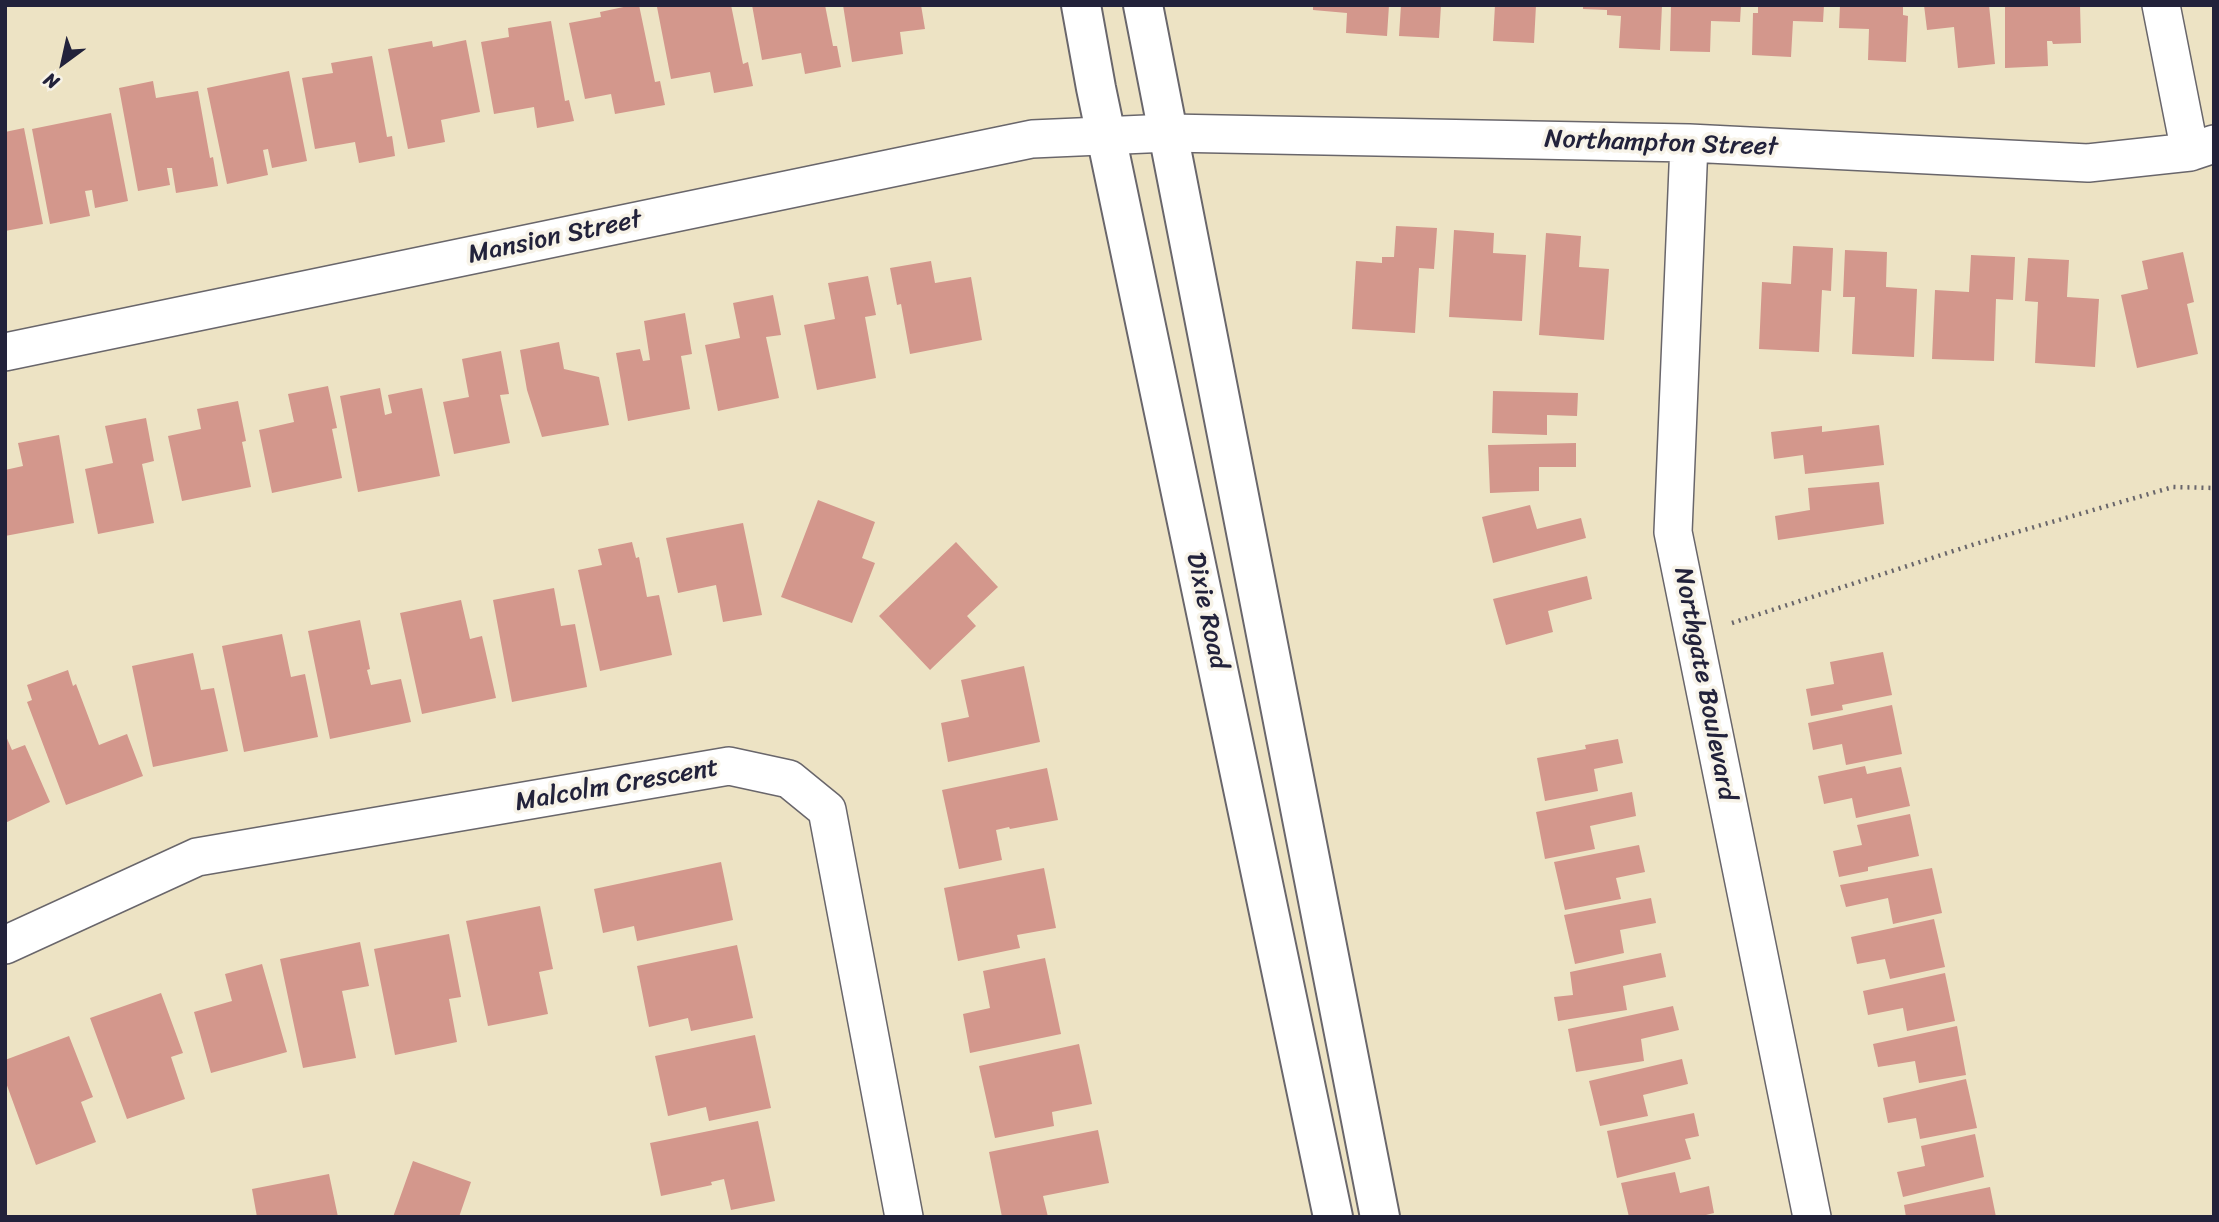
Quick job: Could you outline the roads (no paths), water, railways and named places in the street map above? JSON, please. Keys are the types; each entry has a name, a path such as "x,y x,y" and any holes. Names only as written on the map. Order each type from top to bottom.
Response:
{"main road":[{"name":"Dixie Road","path":"1081,5 1333,1217"},
{"name":"Dixie Road","path":"1143,5 1380,1217"}],"street":[{"path":"2161,5 2202,148"},
{"name":"Northampton Street","path":"1106,134 1689,143 2088,163 2202,148"},
{"name":"Mansion Street","path":"5,352 1021,142 1106,134"},
{"name":"Northgate Boulevard","path":"1689,143 1673,532 1812,1217"},
{"name":"Malcolm Crescent","path":"5,945 197,857 729,766 789,779 827,810 904,1217"}]}
